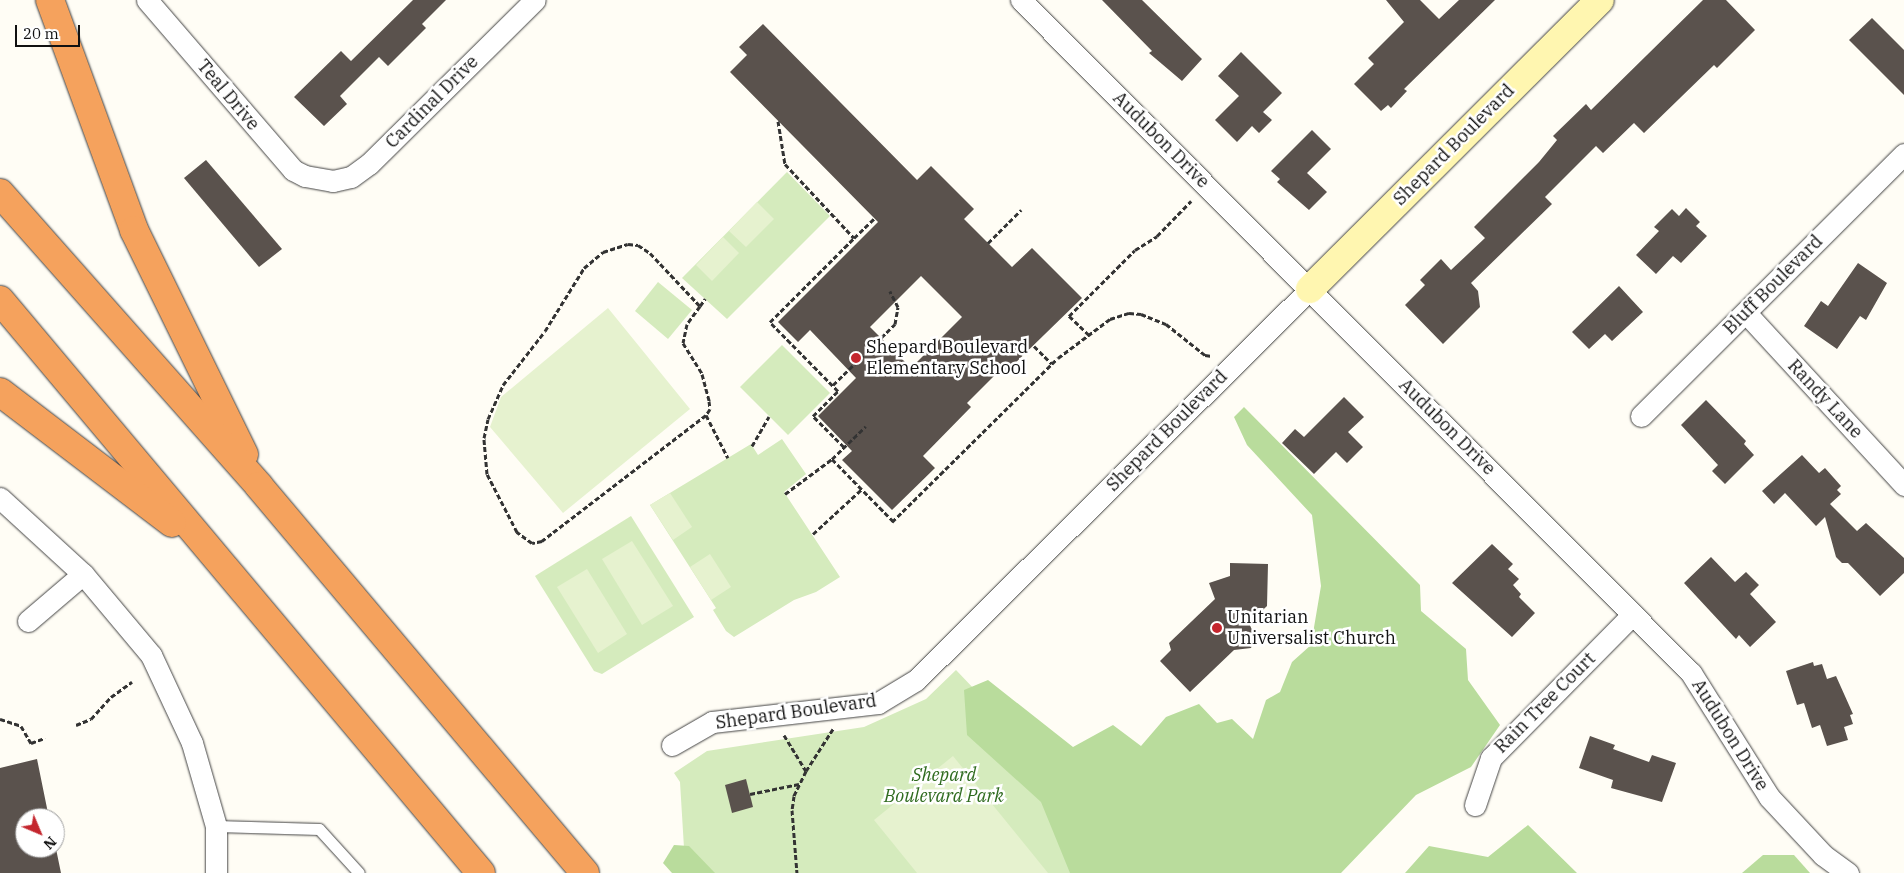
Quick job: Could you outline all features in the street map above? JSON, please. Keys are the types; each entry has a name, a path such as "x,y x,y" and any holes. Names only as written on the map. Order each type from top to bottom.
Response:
{"highway":[{"path":"50,0 134,230 259,486"},
{"path":"0,193 259,486 584,873"},
{"path":"0,300 482,873"},
{"path":"0,392 216,557"}],"street":[{"name":"Teal Drive","path":"147,0 282,159 293,170 317,180"},
{"name":"Cardinal Drive","path":"317,180 333,181 351,177 369,164 536,0"},
{"name":"Audubon Drive","path":"1021,0 1633,614 1700,685 1769,797 1817,849 1848,873"},
{"name":"Shepard Boulevard","path":"672,745 712,722 878,703 916,680 1600,0"},
{"name":"Bluff Boulevard","path":"1641,416 1904,154"},
{"name":"Randy Lane","path":"1746,313 1904,485"},
{"path":"0,498 83,574 151,656 192,743 216,826 216,873"},
{"path":"28,621 83,574"},
{"name":"Rain Tree Court","path":"1475,805 1491,758 1633,614"}],"lane":[{"path":"216,826 319,828 359,873"}],"path":[{"path":"778,121 785,164 854,238"},
{"path":"1089,335 1069,316 1135,250 1157,236 1191,201"},
{"path":"988,243 1021,210"},
{"path":"844,448 813,416 838,391 770,322 875,218"},
{"path":"700,306 676,278 638,245 617,247 592,260 495,400 484,438 487,474 517,532 532,543 542,541 706,415 710,409 702,374 683,343 687,324 700,306 705,299"},
{"path":"833,385 895,324 898,307 890,291"},
{"path":"832,458 892,522 1052,364 1089,335 1119,315 1141,314 1177,331 1205,355 1217,355 1212,360"},
{"path":"1034,346 1052,364"},
{"path":"706,415 728,458"},
{"path":"752,446 769,417"},
{"path":"785,494 844,448 866,426"},
{"path":"813,534 862,489"},
{"path":"76,725 91,719 111,697 132,682"},
{"path":"797,873 792,810 799,784 847,706"},
{"path":"772,716 806,771"},
{"path":"0,719 20,726 31,743 45,738"},
{"path":"750,794 799,784"}],"green space":[{"path":"787,172 830,216 727,319 682,278"},
{"path":"757,202 774,219 746,247 729,231"},
{"path":"723,237 739,253 712,281 696,265"},
{"path":"658,282 692,310 668,339 635,311"},
{"path":"608,308 690,409 563,513 490,427 501,397"},
{"path":"782,345 830,393 788,435 740,387"},
{"path":"1244,407 1420,585 1421,611 1466,649 1468,680 1500,725 1471,767 1416,795 1341,873 1070,873 1041,802 967,735 964,690 988,680 1073,747 1113,725 1141,746 1166,717 1199,704 1217,723 1232,719 1253,739 1266,700 1280,692 1292,662 1311,645 1321,586 1312,515 1247,445 1234,417"},
{"path":"782,439 806,474 784,492 840,577 816,592 794,600 734,637 726,631 713,610 716,608 650,505 751,444 758,455"},
{"path":"670,493 692,527 673,540 650,505"},
{"path":"631,516 694,617 602,674 594,671 535,576"},
{"path":"632,541 673,606 642,625 602,559"},
{"path":"710,554 731,587 711,600 690,567"},
{"path":"587,569 627,634 598,653 557,587"},
{"name":"Shepard Boulevard Park","path":"956,670 1150,873 708,873 684,848 680,782 674,773 707,751 864,727 926,699"},
{"path":"953,756 1048,873 917,873 874,820"},
{"path":"1528,825 1577,873 1405,873 1429,846 1488,857"},
{"path":"674,845 689,846 715,873 672,873 663,863"},
{"path":"1763,855 1794,855 1810,873 1742,873"}],"building":[{"path":"413,0 446,0 422,24 426,28 388,66 379,57 340,96 347,104 324,126 294,97 341,51 351,61"},
{"path":"1102,0 1142,0 1202,59 1182,81 1149,53 1152,51"},
{"path":"1386,0 1420,0 1439,19 1459,0 1495,0 1404,89 1407,91 1391,108 1388,105 1381,111 1354,84 1374,64 1368,58 1404,22"},
{"path":"1703,0 1726,0 1755,30 1717,68 1714,65 1644,133 1634,123 1603,153 1596,146 1545,197 1552,204 1471,283 1478,291 1480,307 1443,344 1405,305 1425,285 1420,280 1441,259 1451,270 1485,238 1474,227 1539,162 1557,140 1553,136 1586,104 1591,110"},
{"path":"1872,18 1904,50 1904,95 1849,40"},
{"name":"Shepard Boulevard Elementary School","path":"763,24 917,180 931,166 974,209 964,219 1012,267 1032,248 1082,298 1004,374 1000,370 967,403 971,407 923,456 935,468 892,510 842,460 852,451 818,416 856,378 810,330 798,342 778,322 878,222 730,72 747,55 739,47","holes":["921,276 962,317 911,368 870,327"]},
{"path":"1241,52 1282,93 1263,112 1272,120 1259,133 1252,126 1237,142 1215,120 1239,96 1218,76"},
{"path":"1312,130 1331,149 1307,173 1327,192 1309,210 1277,182 1280,179 1271,171"},
{"path":"206,160 282,249 259,267 184,178"},
{"path":"1686,208 1700,222 1696,226 1707,236 1681,263 1673,256 1656,274 1636,255 1659,231 1654,227 1672,209 1679,216"},
{"path":"1858,263 1887,283 1866,320 1860,316 1837,349 1804,326 1821,301 1828,306"},
{"path":"1619,286 1643,312 1612,341 1605,334 1589,349 1572,332"},
{"path":"1344,397 1364,417 1348,432 1363,447 1347,463 1336,452 1314,474 1282,443 1295,429 1304,437"},
{"path":"1706,400 1746,441 1744,444 1754,455 1725,484 1712,471 1718,465 1681,425"},
{"path":"1802,455 1819,473 1825,468 1841,486 1837,490 1841,494 1830,504 1857,531 1866,523 1904,558 1904,573 1880,596 1848,563 1842,563 1836,557 1825,517 1816,526 1785,493 1774,504 1762,491"},
{"path":"1492,544 1513,564 1508,569 1519,579 1513,585 1521,594 1519,597 1535,613 1512,637 1452,583"},
{"path":"1711,557 1735,582 1746,572 1759,585 1750,594 1776,622 1750,647 1739,635 1736,639 1684,583"},
{"name":"Unitarian Universalist Church","path":"1230,563 1268,564 1267,606 1249,623 1255,637 1251,648 1234,650 1190,692 1160,661 1171,650 1169,643 1215,599 1209,583 1230,576"},
{"path":"1813,662 1814,666 1822,664 1827,679 1836,676 1853,714 1850,715 1853,724 1844,727 1848,740 1827,746 1820,725 1812,728 1804,703 1797,705 1786,671"},
{"path":"1590,736 1615,745 1613,749 1649,762 1652,755 1676,763 1662,802 1611,788 1613,780 1579,768"},
{"path":"37,759 47,808 15,808 15,858 58,858 61,873 0,873 0,768"},
{"path":"746,779 753,807 732,813 725,785"}],"place":[{"name":"Shepard Boulevard Elementary School","path":"856,358"},
{"name":"Unitarian Universalist Church","path":"1217,628"}]}
